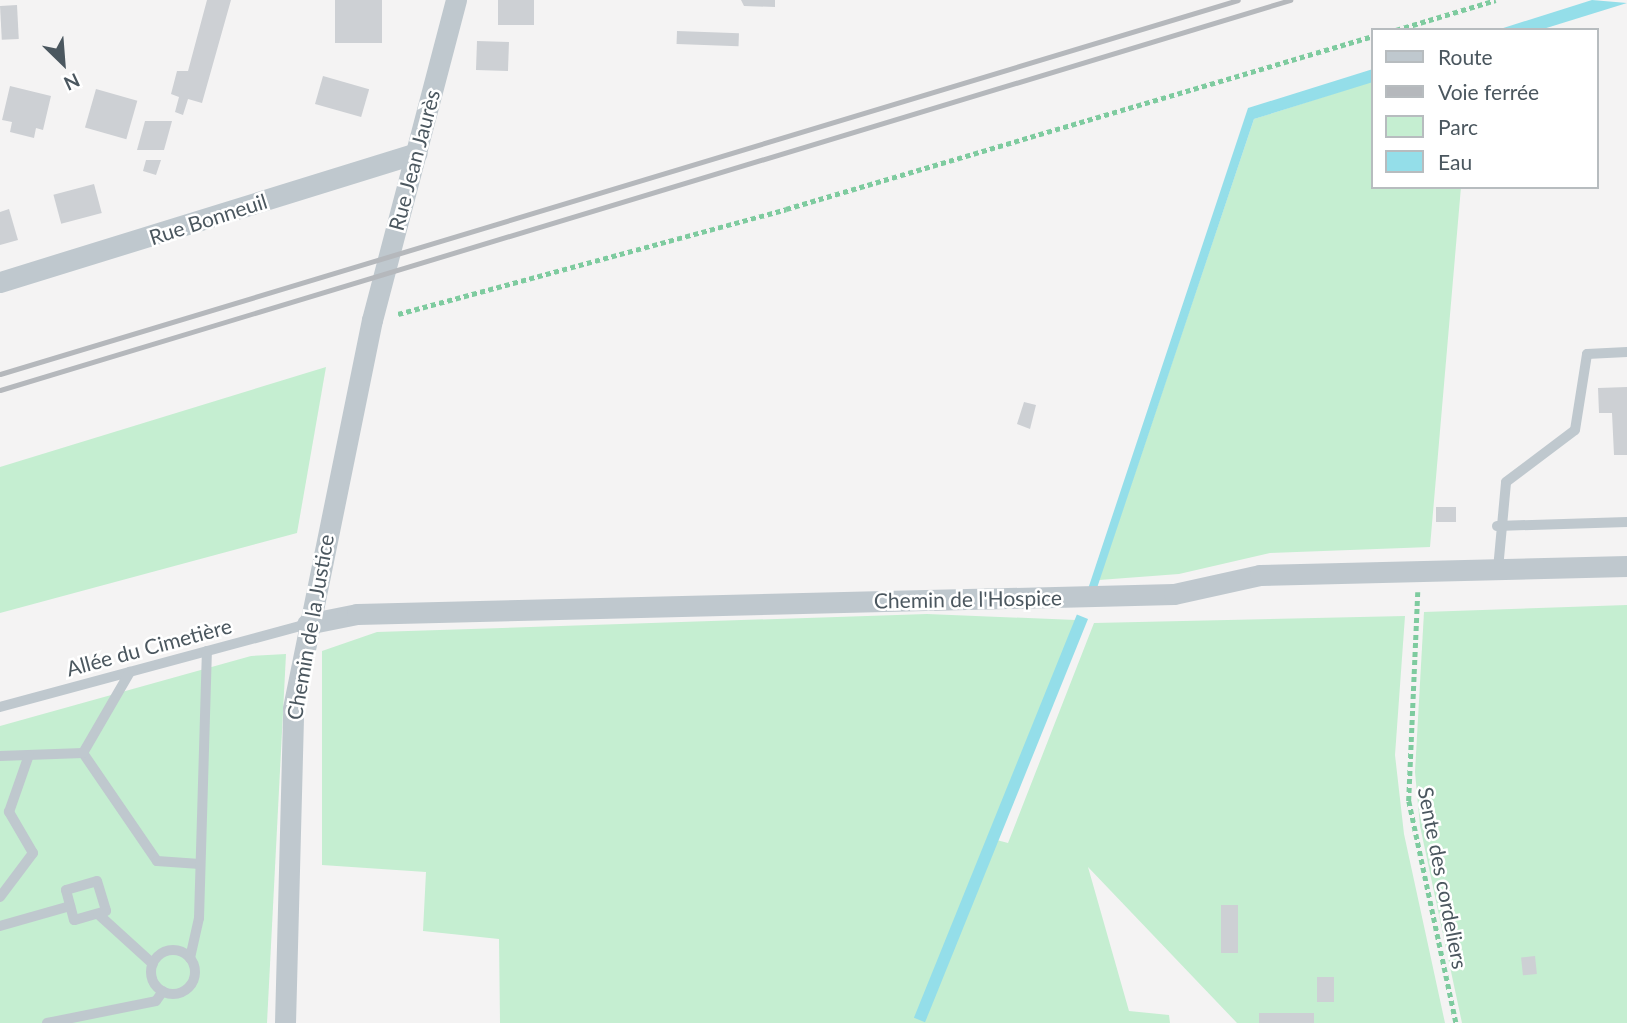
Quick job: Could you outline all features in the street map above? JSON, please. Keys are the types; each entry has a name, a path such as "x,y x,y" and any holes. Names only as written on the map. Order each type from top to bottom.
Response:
{"street":[{"name":"Rue Jean Jaurès","path":"372,320 456,0"},
{"name":"Rue Bonneuil","path":"0,282 416,153"},
{"name":"Chemin de la Justice","path":"285,1023 293,708 307,624 372,320"},
{"name":"Chemin de l'Hospice","path":"307,624 357,614 1174,594 1260,575 1627,566"}],"lane":[{"path":"1498,569 1497,526 1506,482 1575,430 1587,354 1627,352"},
{"path":"1497,526 1627,522"},
{"name":"Allée du Cimetière","path":"0,707 307,624"},
{"path":"47,1023 156,1000 163,991 187,989 195,974 190,958 200,864 207,651"},
{"path":"83,753 130,672"},
{"path":"83,753 157,861 200,864"},
{"path":"0,756 83,753"},
{"path":"0,897 33,853 31,840 9,811 29,755"},
{"path":"97,881 106,911 74,920 70,906 65,890 97,881"},
{"path":"0,926 70,906"},
{"path":"98,914 153,964"},
{"path":"163,991 152,978 153,964 167,950 190,958"}],"path":[{"path":"1403,28 1496,0"},
{"path":"372,320 786,209 1372,36"},
{"name":"Sente des cordeliers","path":"1420,570 1409,801 1456,1023"}],"green space":[{"path":"1372,81 1372,189 1461,189 1430,547 1270,553 1179,574 1099,580 1254,119"},
{"path":"326,367 297,533 0,613 0,467"},
{"path":"1627,605 1627,1023 1462,1023 1420,826 1415,772 1424,612"},
{"path":"927,614 1076,620 989,838 1008,843 1094,623 1405,616 1395,755 1404,834 1445,1023 1237,1023 1088,867 1129,1011 1169,1015 1170,1023 500,1023 499,939 423,931 426,872 322,865 322,651 377,632"},
{"path":"286,654 267,1023 0,1023 0,726 251,656"}],"water":[{"path":"1592,0 1627,3 1546,28 1503,28"},
{"path":"1372,69 1372,82 1254,119 1095,594 1086,595 1248,108"},
{"path":"1077,615 1088,619 925,1022 914,1018"}],"building":[{"path":"207,0 231,0 202,103 188,99 183,115 175,112 179,97 171,94 177,71 188,71"},
{"path":"335,0 382,0 382,43 335,43"},
{"path":"498,0 534,0 534,25 498,25"},
{"path":"741,0 775,0 775,7 744,6"},
{"path":"17,5 19,39 2,40 0,6"},
{"path":"677,31 739,33 739,46 677,44"},
{"path":"477,41 509,42 508,71 476,70"},
{"path":"323,76 369,89 361,117 315,104"},
{"path":"10,86 51,96 43,130 36,128 34,138 10,132 12,122 2,120"},
{"path":"96,89 137,101 126,139 85,127"},
{"path":"145,121 172,121 164,150 137,150"},
{"path":"146,160 161,160 156,175 143,171"},
{"path":"94,184 102,213 61,224 53,195"},
{"path":"9,209 18,240 0,245 0,212"},
{"path":"1627,387 1627,455 1614,455 1612,413 1599,413 1598,388"},
{"path":"1024,402 1036,405 1030,429 1017,424"},
{"path":"1436,507 1456,507 1456,522 1436,522"},
{"path":"1221,905 1238,905 1238,953 1221,953"},
{"path":"1535,956 1537,974 1523,975 1521,957"},
{"path":"1317,977 1334,977 1334,1002 1317,1002"},
{"path":"1259,1013 1314,1013 1314,1023 1259,1023"}],"railway":[{"path":"0,374 1238,0"},
{"path":"0,390 1290,0"}]}
